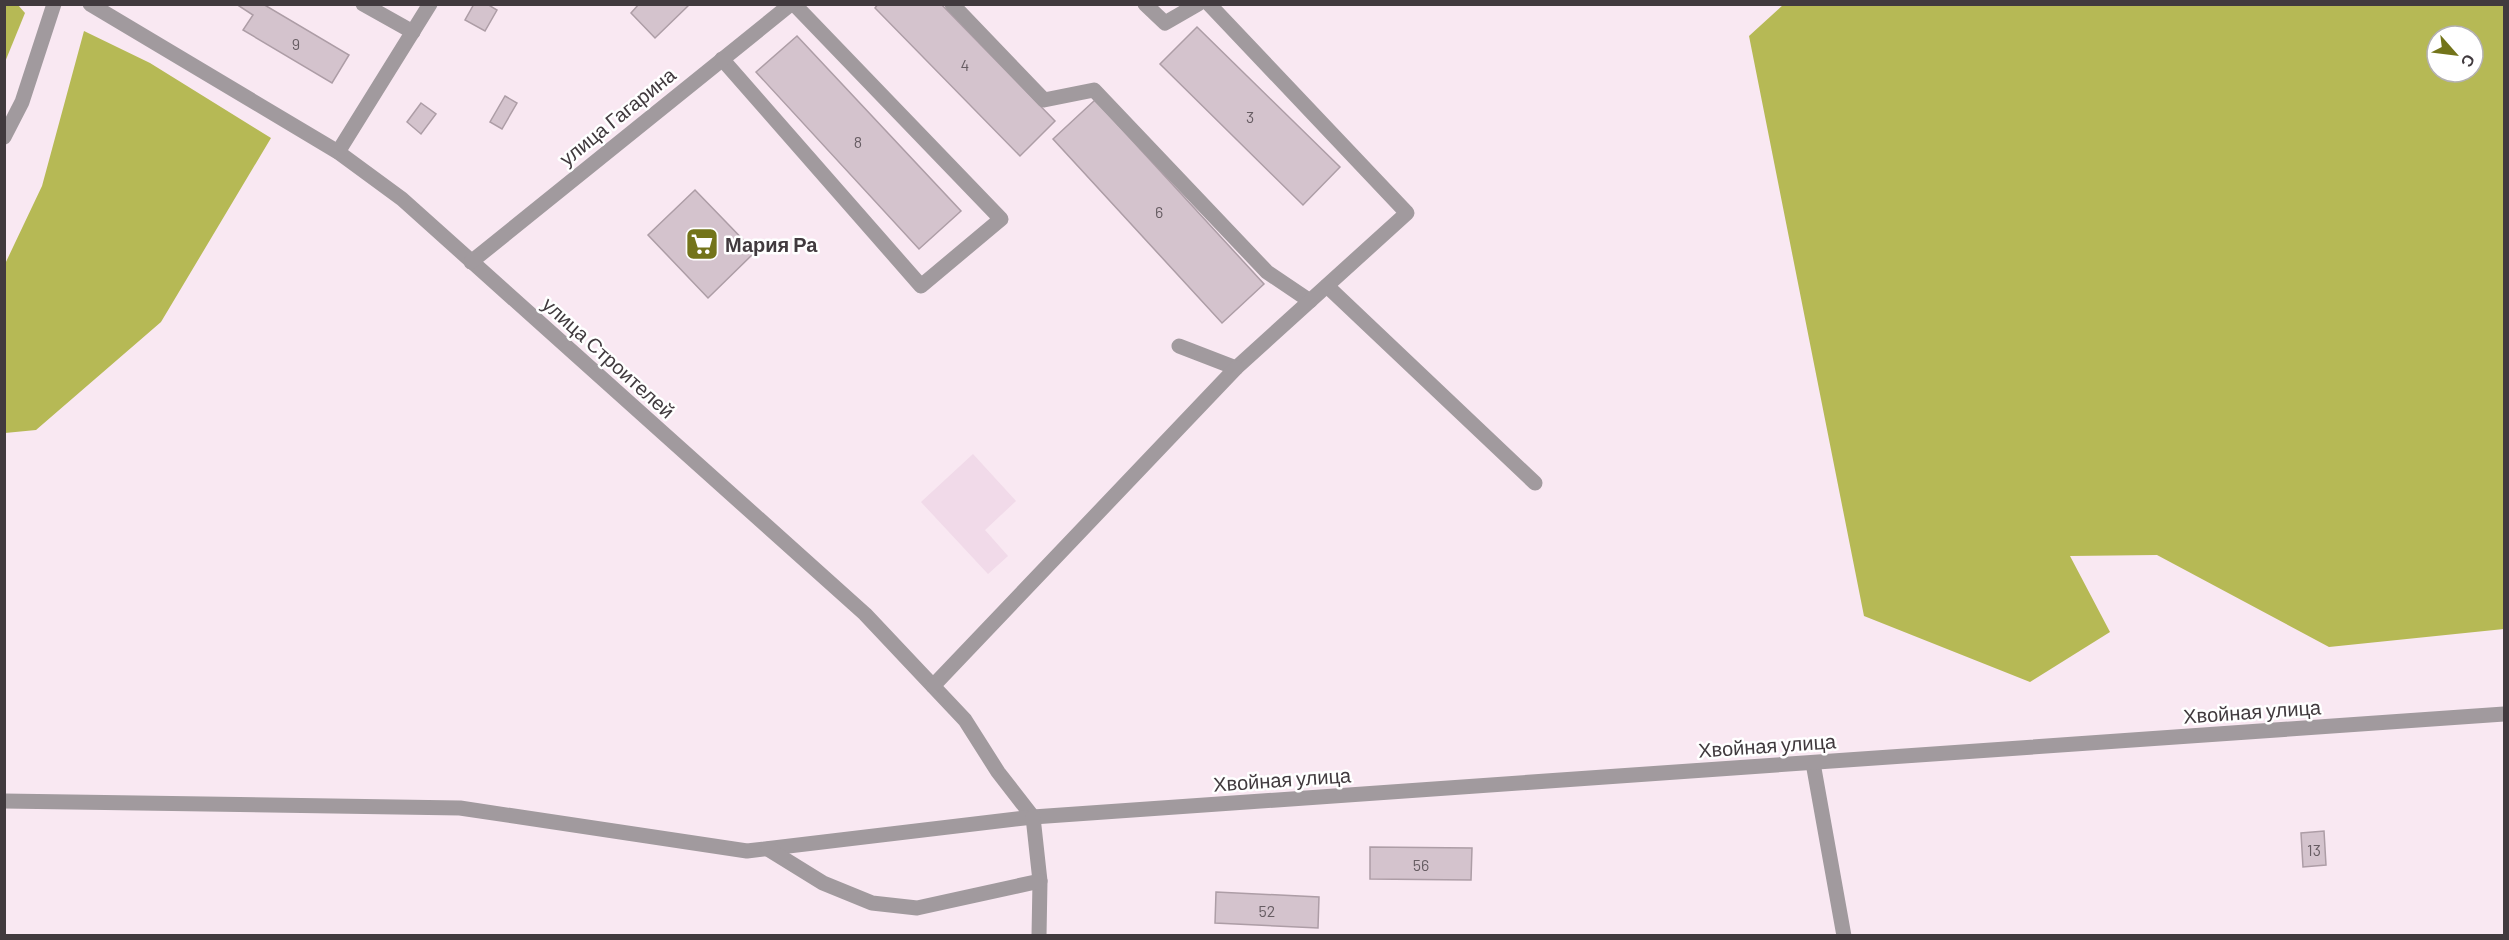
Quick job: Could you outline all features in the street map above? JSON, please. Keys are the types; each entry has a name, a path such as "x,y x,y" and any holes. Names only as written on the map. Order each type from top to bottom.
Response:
{"street":[{"path":"4,137 22,102 54,4"},
{"name":"улица Строителей","path":"90,4 338,152 402,200 865,614 965,720 998,772 1033,818"},
{"path":"363,4 413,32"},
{"path":"338,152 430,4"},
{"path":"722,59 921,285 1001,219 792,4"},
{"name":"улица Гагарина","path":"471,262 792,4"},
{"path":"952,4 1044,100 1094,90 1267,272 1310,302"},
{"path":"1144,4 1165,23 1198,4"},
{"path":"933,686 1236,368 1407,213 1209,4"},
{"path":"1327,286 1535,483"},
{"path":"1179,346 1236,368"},
{"name":"Хвойная улица","path":"4,801 460,808 747,851 1033,818 2505,714"},
{"path":"1813,763 1844,936"},
{"path":"1033,818 1040,881 1038,936"},
{"path":"768,849 822,884 872,903 918,908 1040,881"}],"shaded area":[{"path":"5,4 18,5 25,13 5,62"},
{"path":"1783,5 2504,5 2504,629 2329,647 2157,555 2070,556 2110,632 2030,682 1864,616 1749,36"},
{"path":"84,31 150,63 271,138 161,322 36,430 5,433 5,264 42,186"},
{"path":"973,454 1016,501 985,530 1008,556 988,574 921,502"}],"building":[{"path":"236,4 263,4 349,55 332,83 243,30 253,15"},
{"path":"474,4 487,4 497,10 485,31 465,20"},
{"path":"639,4 690,4 655,38 631,13"},
{"path":"878,4 941,4 1055,121 1020,156 875,8"},
{"path":"1197,27 1340,167 1303,205 1160,64"},
{"path":"797,36 961,211 919,249 756,72"},
{"path":"505,96 517,103 502,129 490,122"},
{"path":"1095,100 1264,284 1222,323 1053,139"},
{"path":"421,103 436,114 421,134 407,122"},
{"name":"Мария Ра","path":"695,190 755,252 708,298 648,235"},
{"path":"2324,831 2326,865 2303,867 2301,833"},
{"path":"1370,847 1472,848 1471,880 1370,879"},
{"path":"1216,892 1319,897 1318,928 1215,923"}],"place":[{"name":"Мария Ра","path":"702,244"}]}
